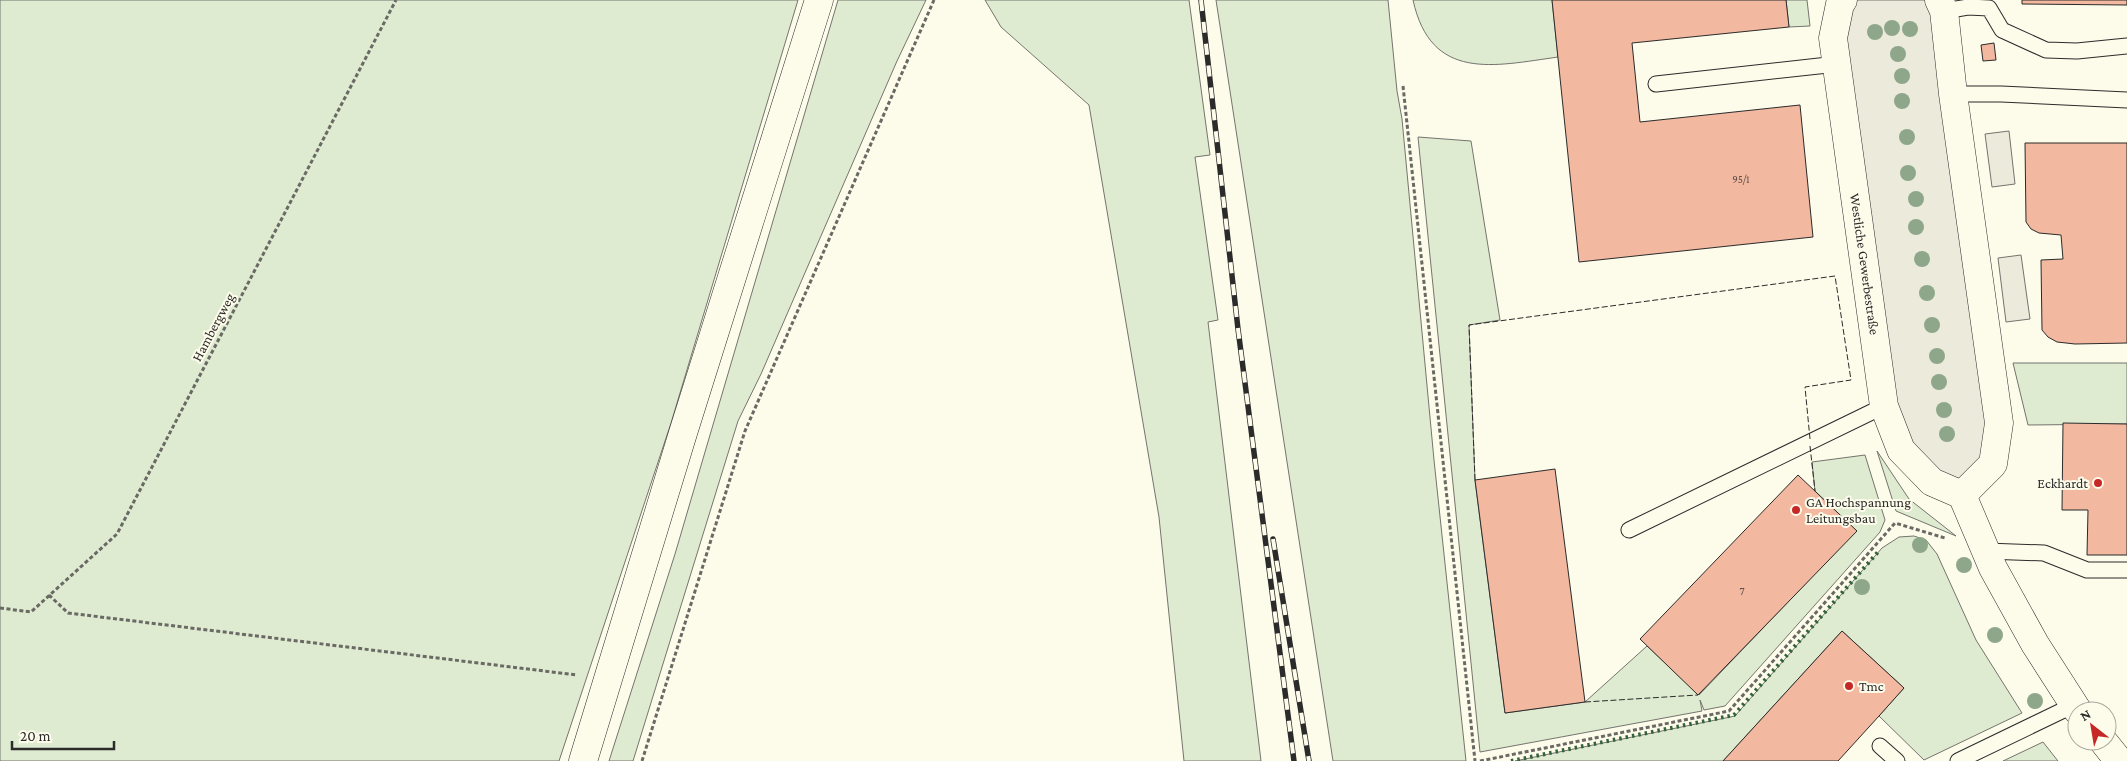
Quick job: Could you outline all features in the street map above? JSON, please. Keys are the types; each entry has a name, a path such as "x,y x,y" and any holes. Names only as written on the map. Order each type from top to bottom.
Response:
{"street":[{"path":"583,761 683,433 819,0"},
{"name":"Westliche Gewerbestraße","path":"1843,0 1840,4 1833,38 1884,406 1901,450 1932,482 1962,495"},
{"path":"1942,6 1999,423 1993,464 1962,495 1993,568 2035,644 2072,701"},
{"path":"2111,751 2119,761"}],"lane":[{"path":"1942,6 1989,8 2002,30 2046,50 2077,51 2127,46"},
{"path":"1656,84 1837,64"},
{"path":"1953,94 2001,94 2127,100"},
{"path":"1629,530 1884,406"},
{"path":"1986,552 2044,553 2088,570 2127,570"},
{"path":"1958,761 2067,712"},
{"path":"1880,746 1897,761"}],"path":[{"name":"Hambergweg","path":"0,608 31,612 117,534 396,0"},
{"path":"642,761 745,431 934,0"},
{"path":"1403,86 1475,761"},
{"path":"1480,761 1729,711 1895,523 1986,552"},
{"path":"49,595 68,613 554,672"}],"green space":[{"path":"0,0 798,0 671,423 559,761 0,761"},
{"path":"838,0 926,0 897,61 761,374 738,421 633,761 609,761 675,554"},
{"path":"985,0 1189,0 1210,155 1195,157 1218,320 1208,322 1261,761 1184,761 1159,517 1089,105 1001,27"},
{"path":"1216,0 1388,0 1397,91 1402,119 1434,460 1466,761 1333,761"},
{"path":"1413,0 1552,0 1558,57 1489,65 1468,63 1450,56 1434,45 1422,26"},
{"path":"1786,0 1807,0 1810,26 1789,27"},
{"path":"1418,137 1471,141 1500,320 1469,325 1475,480 1505,713 1585,702 1647,646 1699,695 1856,531 1815,491 1812,462 1865,455 1885,520 1880,532 1725,706 1704,710 1700,700 1702,711 1480,752"},
{"path":"2013,363 2127,363 2127,424 2028,425"},
{"path":"1877,451 1909,499 1956,536 1896,511"},
{"path":"1914,536 1926,540 1937,554 1976,640 2022,713 1924,760 1879,716 1904,688 1842,631 1723,761 1515,761 1735,716 1882,548 1899,537"},
{"path":"2043,742 2058,761 2003,761"}],"shaded area":[{"path":"1843,0 1939,0 1999,423 1962,495 1901,450 1840,4"},
{"path":"2009,131 2015,184 1992,187 1985,134"},
{"path":"2021,255 2030,319 2006,322 1998,258"}],"building":[{"path":"1552,0 1786,0 1789,27 1632,43 1640,122 1800,105 1813,237 1579,262"},
{"path":"2022,0 2127,0 2127,5 2022,4"},
{"path":"1994,43 1996,60 1983,61 1981,45"},
{"path":"2025,143 2127,143 2127,343 2075,344 2057,342 2048,337 2042,330 2041,260 2063,259 2061,235 2039,233 2031,229 2026,222"},
{"path":"2063,423 2127,424 2127,555 2087,555 2088,510 2062,510"},
{"path":"1555,469 1585,702 1505,713 1475,480"},
{"path":"1798,475 1857,531 1698,695 1640,639"},
{"path":"1842,631 1904,688 1838,761 1723,761"}],"railway":[{"path":"1201,0 1238,329 1294,761"},
{"path":"1273,539 1309,761"}],"hedge":[{"path":"1511,761 1734,715 1878,552"}],"fence":[{"path":"1475,480 1469,325 1835,276 1851,380 1805,387 1810,439"},
{"path":"1810,446 1815,491"},
{"path":"1585,702 1698,695"}],"place":[{"name":"Eckhardt","path":"2098,483"},
{"name":"GA Hochspannung Leitungsbau","path":"1796,510"},
{"name":"Tmc","path":"1849,686"}]}
